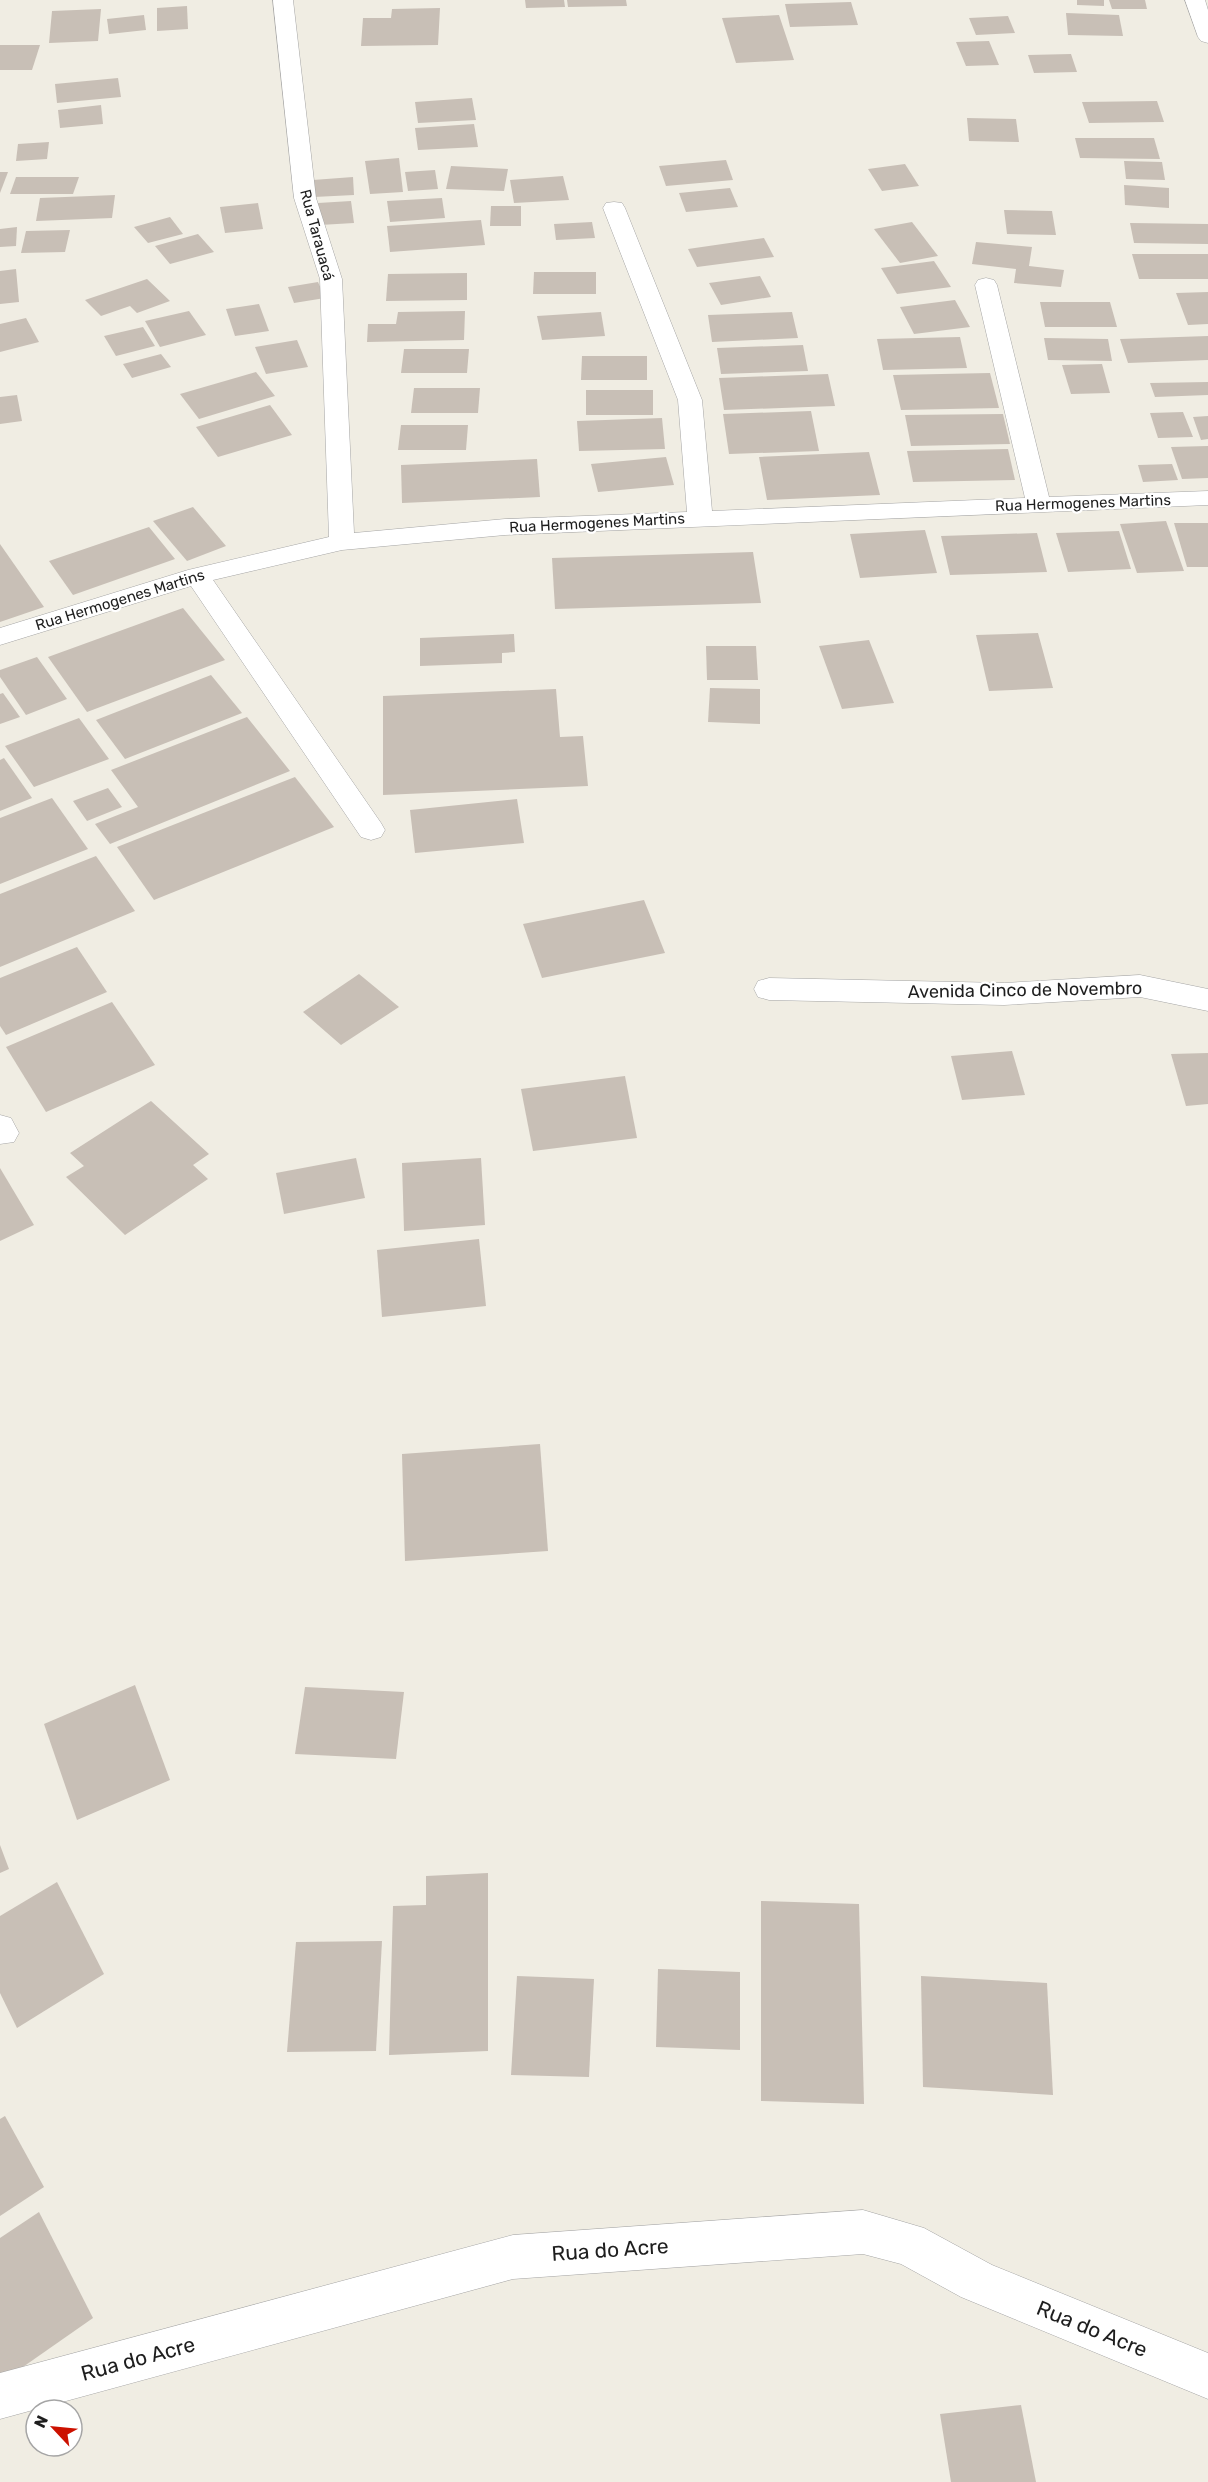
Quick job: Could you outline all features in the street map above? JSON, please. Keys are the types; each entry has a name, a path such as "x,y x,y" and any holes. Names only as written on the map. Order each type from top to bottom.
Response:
{"street":[{"name":"Rua Tarauacá","path":"283,0 305,198 331,279 342,542"},
{"path":"1195,0 1208,37"},
{"path":"614,208 690,400 700,518"},
{"path":"986,285 1039,505"},
{"name":"Rua Hermogenes Martins","path":"0,637 197,576 342,542 505,527 1208,498"},
{"path":"197,576 371,830"},
{"name":"Avenida Cinco de Novembro","path":"769,990 1004,994 1140,986 1208,1000"},
{"name":"Rua do Acre","path":"0,2396 513,2257 863,2232 908,2244 977,2282 1208,2376"}],"building":[{"path":"525,0 564,0 565,7 526,8"},
{"path":"567,0 626,0 627,6 568,7"},
{"path":"1077,0 1104,0 1104,6 1077,5"},
{"path":"1109,0 1145,0 1147,9 1112,9"},
{"path":"851,2 858,25 790,27 785,4"},
{"path":"187,6 188,29 157,31 157,8"},
{"path":"440,8 438,45 361,46 363,18 391,18 392,9"},
{"path":"101,9 98,41 49,43 52,11"},
{"path":"1066,13 1119,15 1123,36 1068,35"},
{"path":"144,15 146,30 109,34 107,19"},
{"path":"779,15 794,60 736,63 722,18"},
{"path":"1008,16 1015,33 976,35 969,18"},
{"path":"989,41 999,65 966,66 956,42"},
{"path":"0,45 40,45 32,70 0,70"},
{"path":"1071,54 1077,72 1034,73 1028,55"},
{"path":"118,78 121,97 57,103 55,84"},
{"path":"472,98 476,120 418,123 415,102"},
{"path":"1157,101 1164,122 1089,123 1082,102"},
{"path":"101,105 103,124 60,128 58,110"},
{"path":"967,118 1016,119 1019,142 969,141"},
{"path":"474,124 478,147 418,150 415,128"},
{"path":"1075,138 1154,138 1160,159 1080,158"},
{"path":"49,142 47,159 16,161 18,144"},
{"path":"399,158 403,192 370,194 365,161"},
{"path":"726,160 733,180 666,186 659,166"},
{"path":"1124,161 1162,162 1165,180 1126,179"},
{"path":"905,164 919,186 882,191 868,169"},
{"path":"451,166 508,169 504,191 446,189"},
{"path":"435,170 438,189 408,191 405,172"},
{"path":"0,172 8,172 0,193"},
{"path":"563,176 569,200 514,203 510,180"},
{"path":"16,177 79,177 73,194 10,194"},
{"path":"353,177 354,195 314,197 313,180"},
{"path":"1124,185 1169,188 1169,208 1125,205"},
{"path":"730,188 738,207 686,212 679,193"},
{"path":"115,195 112,218 36,221 40,198"},
{"path":"442,198 445,218 390,222 387,201"},
{"path":"351,201 354,223 320,225 318,203"},
{"path":"258,203 263,229 225,233 220,207"},
{"path":"491,206 521,206 521,226 490,226"},
{"path":"1004,210 1052,211 1056,235 1007,234"},
{"path":"170,217 183,234 148,243 134,227"},
{"path":"481,220 485,245 390,252 387,226"},
{"path":"592,222 595,238 556,240 554,224"},
{"path":"912,222 938,256 900,263 874,229"},
{"path":"1130,223 1208,224 1208,244 1134,243"},
{"path":"17,227 16,246 0,247 0,229"},
{"path":"70,230 65,252 21,253 26,231"},
{"path":"198,234 214,252 170,264 155,246"},
{"path":"764,238 774,257 697,267 688,249"},
{"path":"976,242 1032,247 1029,266 1064,270 1061,287 1014,283 1016,269 972,264"},
{"path":"1132,254 1208,254 1208,279 1139,279"},
{"path":"934,261 951,287 897,294 881,268"},
{"path":"16,269 19,302 0,304 0,271"},
{"path":"534,272 596,272 596,294 533,294"},
{"path":"467,273 467,300 386,301 388,274"},
{"path":"760,276 771,297 721,305 709,283"},
{"path":"147,279 170,301 137,313 130,306 101,316 85,300"},
{"path":"318,282 325,298 294,303 288,287"},
{"path":"1208,292 1208,324 1188,325 1176,293"},
{"path":"955,300 970,327 914,334 900,307"},
{"path":"1040,302 1110,302 1117,327 1045,327"},
{"path":"259,304 269,331 235,336 226,309"},
{"path":"189,311 206,335 160,347 145,321"},
{"path":"465,311 464,340 367,342 368,324 396,324 398,312"},
{"path":"601,312 605,336 542,340 537,316"},
{"path":"792,312 798,338 712,342 708,315"},
{"path":"26,318 39,342 0,352 0,324"},
{"path":"143,327 155,346 116,356 104,336"},
{"path":"1208,336 1208,360 1128,363 1120,339"},
{"path":"960,337 967,368 883,370 877,339"},
{"path":"1044,338 1108,339 1112,361 1048,360"},
{"path":"297,340 308,367 266,374 255,347"},
{"path":"803,345 808,371 721,374 717,348"},
{"path":"404,349 469,349 467,373 401,373"},
{"path":"161,354 171,367 132,378 123,364"},
{"path":"582,356 647,356 647,380 581,380"},
{"path":"1102,364 1110,393 1071,394 1062,365"},
{"path":"256,372 275,396 199,419 180,394"},
{"path":"990,373 999,408 901,410 893,375"},
{"path":"828,374 835,406 724,410 719,378"},
{"path":"1208,382 1208,395 1155,397 1150,383"},
{"path":"414,388 480,388 478,413 411,413"},
{"path":"586,390 653,390 653,415 586,415"},
{"path":"17,395 22,421 0,424 0,397"},
{"path":"270,405 292,435 218,457 196,427"},
{"path":"811,411 819,451 729,454 723,414"},
{"path":"1183,412 1193,437 1158,438 1150,413"},
{"path":"1003,414 1010,444 911,446 905,415"},
{"path":"1208,416 1208,439 1201,440 1193,417"},
{"path":"662,418 665,449 579,451 577,421"},
{"path":"401,425 468,425 466,450 398,450"},
{"path":"1208,446 1208,478 1182,479 1171,447"},
{"path":"1008,449 1015,480 913,482 907,451"},
{"path":"869,452 880,495 767,500 759,457"},
{"path":"666,457 674,485 598,492 591,464"},
{"path":"537,459 540,497 402,503 401,465"},
{"path":"1172,464 1178,480 1143,482 1138,465"},
{"path":"193,507 226,546 187,561 153,521"},
{"path":"1166,521 1184,571 1137,573 1120,524"},
{"path":"1174,523 1208,523 1208,567 1187,567"},
{"path":"149,527 175,559 73,595 49,561"},
{"path":"925,530 937,573 860,578 850,534"},
{"path":"1119,531 1131,569 1068,572 1056,533"},
{"path":"1037,533 1047,572 950,575 941,536"},
{"path":"0,544 44,607 0,622"},
{"path":"753,552 761,603 555,609 552,558"},
{"path":"183,608 225,660 87,712 48,657"},
{"path":"1038,633 1053,688 989,691 976,635"},
{"path":"514,634 515,652 502,653 502,663 420,666 420,638"},
{"path":"869,640 894,703 842,709 819,646"},
{"path":"706,646 756,646 758,680 707,680"},
{"path":"37,657 67,699 26,715 0,677 0,670"},
{"path":"211,675 242,713 125,759 96,720"},
{"path":"710,688 760,689 760,724 708,722"},
{"path":"556,689 560,737 583,736 588,786 383,795 383,696"},
{"path":"3,693 20,717 0,724 0,694"},
{"path":"247,717 290,771 110,844 95,824 138,807 111,770"},
{"path":"79,718 109,759 34,787 5,746"},
{"path":"4,758 32,798 0,811 0,760"},
{"path":"295,777 334,827 154,900 117,847"},
{"path":"108,788 122,807 87,821 73,801"},
{"path":"52,798 88,849 0,884 0,818"},
{"path":"517,799 524,843 415,853 410,810"},
{"path":"96,856 135,911 0,967 0,894"},
{"path":"644,900 665,953 542,978 523,924"},
{"path":"77,947 107,992 6,1035 0,1026 0,978"},
{"path":"359,974 399,1007 341,1045 303,1012"},
{"path":"112,1002 155,1065 46,1112 6,1047"},
{"path":"1012,1051 1025,1095 962,1100 951,1056"},
{"path":"1208,1053 1208,1104 1186,1106 1171,1054"},
{"path":"625,1076 637,1138 533,1151 521,1089"},
{"path":"151,1101 209,1154 193,1165 208,1179 125,1235 66,1177 84,1166 70,1153"},
{"path":"356,1158 365,1198 284,1214 276,1173"},
{"path":"481,1158 485,1225 404,1231 402,1163"},
{"path":"0,1168 34,1225 0,1241"},
{"path":"479,1239 486,1306 382,1317 377,1250"},
{"path":"540,1444 548,1551 405,1561 402,1454"},
{"path":"135,1685 170,1780 77,1820 44,1724"},
{"path":"305,1687 404,1692 396,1759 295,1754"},
{"path":"0,1845 9,1869 0,1873"},
{"path":"488,1873 488,2051 389,2055 393,1906 426,1905 426,1876"},
{"path":"57,1882 104,1974 17,2028 0,1993 0,1916"},
{"path":"761,1901 859,1904 864,2104 761,2101"},
{"path":"382,1941 376,2051 287,2052 296,1942"},
{"path":"658,1969 740,1972 740,2050 656,2047"},
{"path":"517,1976 594,1979 589,2077 511,2075"},
{"path":"921,1976 1047,1983 1053,2095 923,2087"},
{"path":"5,2116 44,2187 0,2216 0,2119"},
{"path":"39,2212 93,2318 0,2383 0,2238"},
{"path":"1021,2405 1036,2482 951,2482 940,2414"}]}
